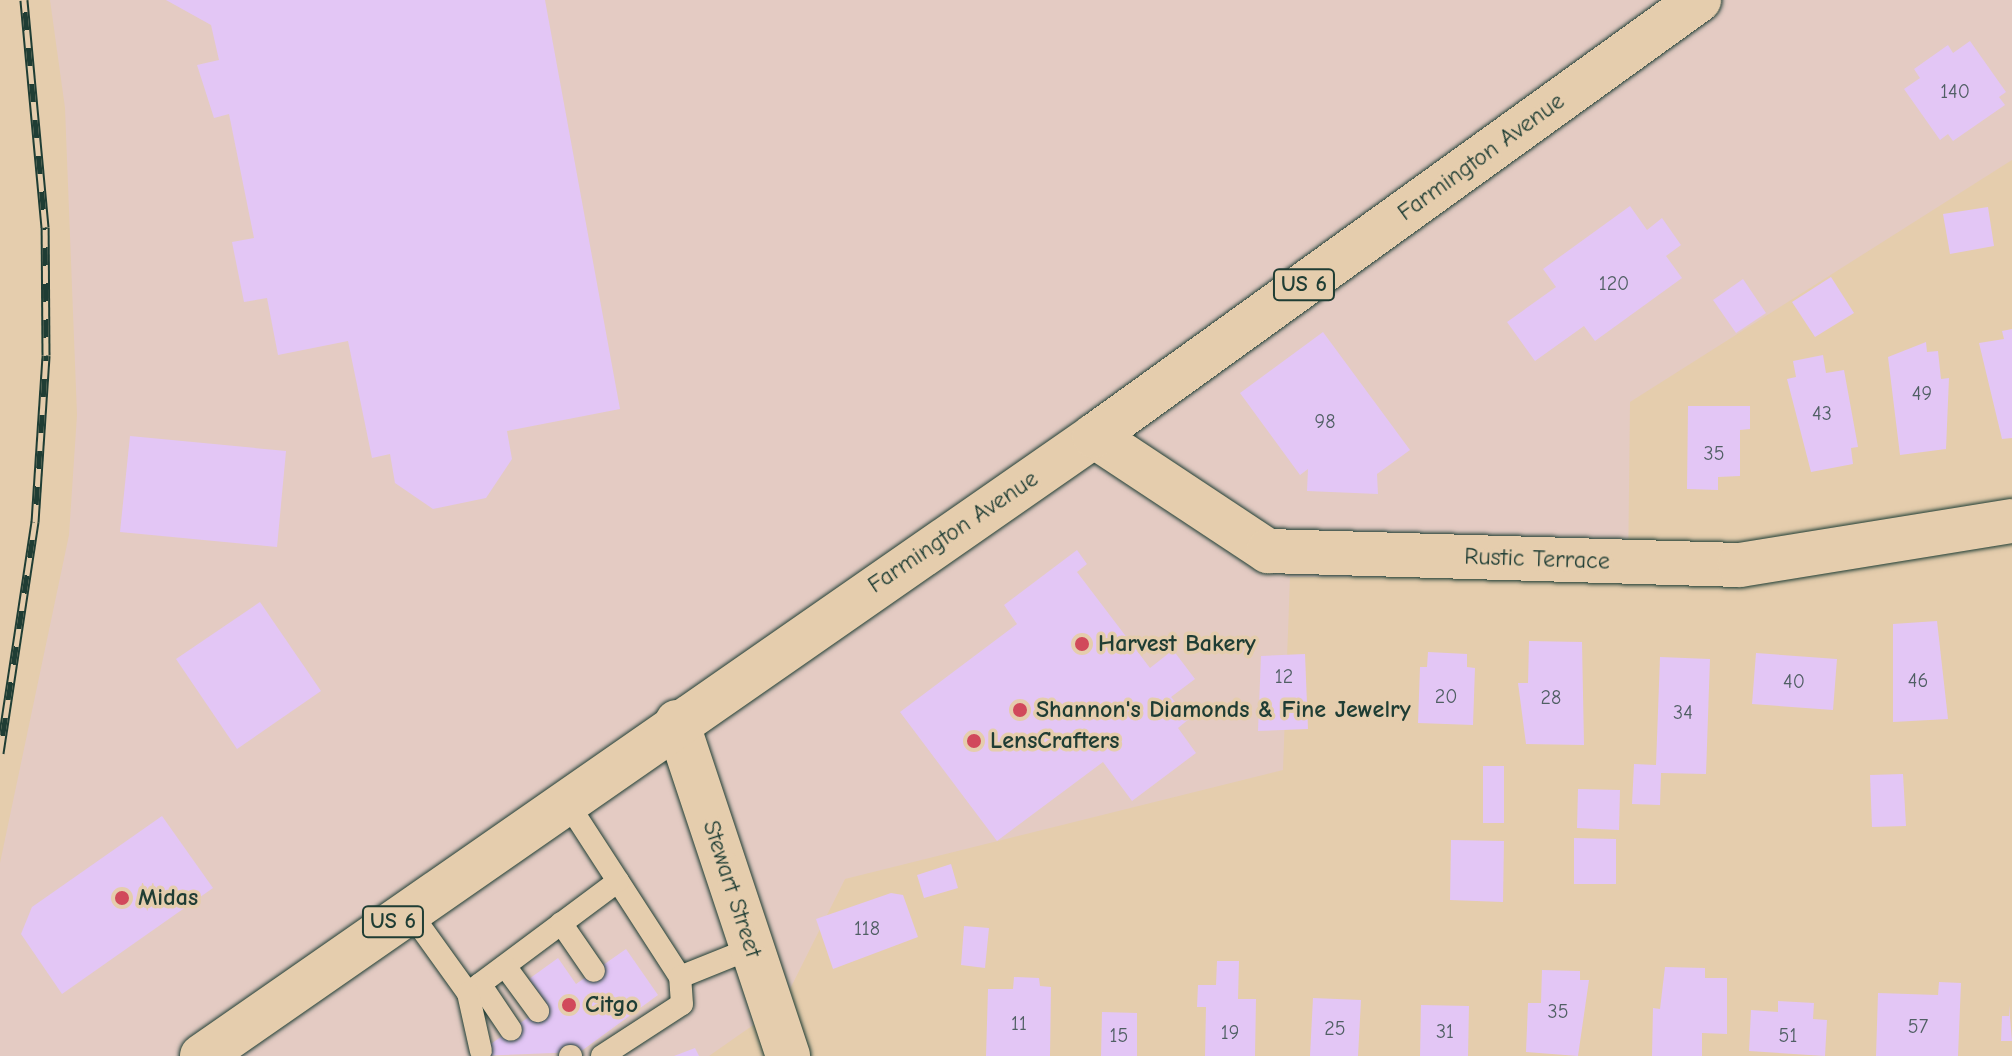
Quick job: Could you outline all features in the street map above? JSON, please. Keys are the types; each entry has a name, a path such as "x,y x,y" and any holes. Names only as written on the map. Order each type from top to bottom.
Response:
{"main road":[{"name":"Farmington Avenue","path":"202,1056 677,722 1094,436 1699,0"},
{"name":"Rustic Terrace","path":"1094,436 1268,551 1740,565 2012,521"},
{"name":"Stewart Street","path":"677,722 788,1056"}],"lane":[{"path":"566,801 680,977 682,1004 631,1026 602,1056"},
{"path":"474,989 618,881"},
{"path":"409,911 511,1030"},
{"path":"561,923 594,971"},
{"path":"680,977 752,948"},
{"path":"505,966 538,1011"},
{"path":"474,989 481,1051"}],"shaded area":[{"path":"50,0 2012,0 2012,160 1630,402 1628,577 1290,577 1283,770 845,879 782,1005 709,1056 0,1056 0,863 69,535 77,415 65,108"}],"building":[{"path":"166,0 545,0 620,409 507,431 512,459 486,498 433,509 395,483 390,454 372,458 348,341 278,355 267,298 244,302 232,242 254,238 229,114 214,118 197,65 219,60 211,25"},
{"path":"1970,41 2006,92 1999,97 2005,105 1953,141 1948,134 1940,140 1904,89 1920,78 1914,69 1948,45 1953,53"},
{"path":"1630,206 1647,230 1662,218 1681,245 1666,256 1682,278 1595,341 1584,326 1535,361 1507,322 1556,287 1543,269"},
{"path":"1988,207 1994,246 1950,254 1943,214"},
{"path":"1831,277 1854,313 1815,337 1792,302"},
{"path":"1743,279 1766,313 1736,333 1713,300"},
{"path":"2012,329 2012,438 2002,439 1979,343 2004,339 2002,331"},
{"path":"1323,332 1410,450 1377,474 1378,494 1307,491 1308,469 1300,475 1240,393"},
{"path":"1926,342 1927,352 1938,351 1941,379 1949,378 1946,449 1900,455 1888,357"},
{"path":"1823,355 1826,373 1844,370 1858,447 1851,448 1853,464 1811,472 1787,379 1796,377 1793,361"},
{"path":"1688,406 1750,406 1750,429 1740,430 1740,476 1718,477 1718,490 1687,489"},
{"path":"130,436 286,451 277,547 120,532"},
{"path":"1077,550 1087,564 1077,572 1150,668 1173,650 1195,679 1171,697 1189,719 1178,728 1196,753 1132,801 1103,762 997,841 900,712 1017,624 1004,605"},
{"path":"260,602 321,691 237,749 176,659"},
{"path":"1937,621 1948,719 1893,722 1893,624"},
{"path":"1529,641 1582,642 1584,745 1526,744 1518,683 1528,683"},
{"path":"1428,652 1467,654 1467,667 1475,668 1473,725 1418,723 1420,667 1427,667"},
{"path":"1756,653 1837,659 1833,710 1752,704"},
{"path":"1305,654 1308,729 1258,731 1261,656"},
{"path":"1660,657 1710,659 1706,774 1661,773 1660,805 1632,804 1634,764 1656,765"},
{"path":"1483,766 1504,766 1504,823 1483,823"},
{"path":"1903,774 1906,826 1872,827 1870,775"},
{"path":"1578,789 1620,790 1619,830 1577,828"},
{"name":"Midas","path":"162,816 213,888 62,994 21,934 32,907"},
{"path":"1574,838 1616,839 1616,884 1574,884"},
{"path":"1451,840 1504,841 1503,902 1450,900"},
{"path":"951,864 958,888 924,898 917,875"},
{"path":"891,893 903,895 918,937 833,969 816,919"},
{"path":"964,926 989,928 985,968 961,965"},
{"path":"626,949 658,995 580,1052 474,1056 547,1004 529,979 558,958 576,984"},
{"path":"1217,961 1239,961 1238,999 1256,999 1255,1056 1205,1056 1206,1007 1197,1007 1198,985 1216,985"},
{"path":"1665,967 1705,968 1705,978 1727,978 1727,1034 1702,1033 1702,1056 1652,1056 1653,1008 1660,1009"},
{"path":"1542,970 1580,971 1580,980 1589,980 1578,1056 1526,1052 1528,1003 1541,1003"},
{"path":"1014,977 1039,978 1040,986 1051,987 1050,1056 986,1056 988,989 1013,989"},
{"path":"1939,982 1961,983 1958,1056 1876,1056 1878,993 1938,995"},
{"path":"1313,998 1361,1000 1358,1056 1310,1056"},
{"path":"1778,1001 1814,1003 1813,1019 1827,1020 1825,1056 1749,1051 1751,1010 1778,1012"},
{"path":"1421,1005 1469,1006 1468,1056 1420,1056"},
{"path":"2009,1005 2012,1041 2001,1041 2002,1016 2009,1016"},
{"path":"1102,1012 1137,1013 1137,1056 1101,1056"},
{"path":"695,1048 699,1056 674,1056"}],"railway":[{"path":"0,753 35,522 46,355 45,227 24,0"}],"place":[{"name":"Harvest Bakery","path":"1082,644"},
{"name":"Shannon's Diamonds & Fine Jewelry","path":"1020,710"},
{"name":"LensCrafters","path":"974,741"},
{"name":"Midas","path":"122,898"},
{"name":"Citgo","path":"569,1005"}]}
